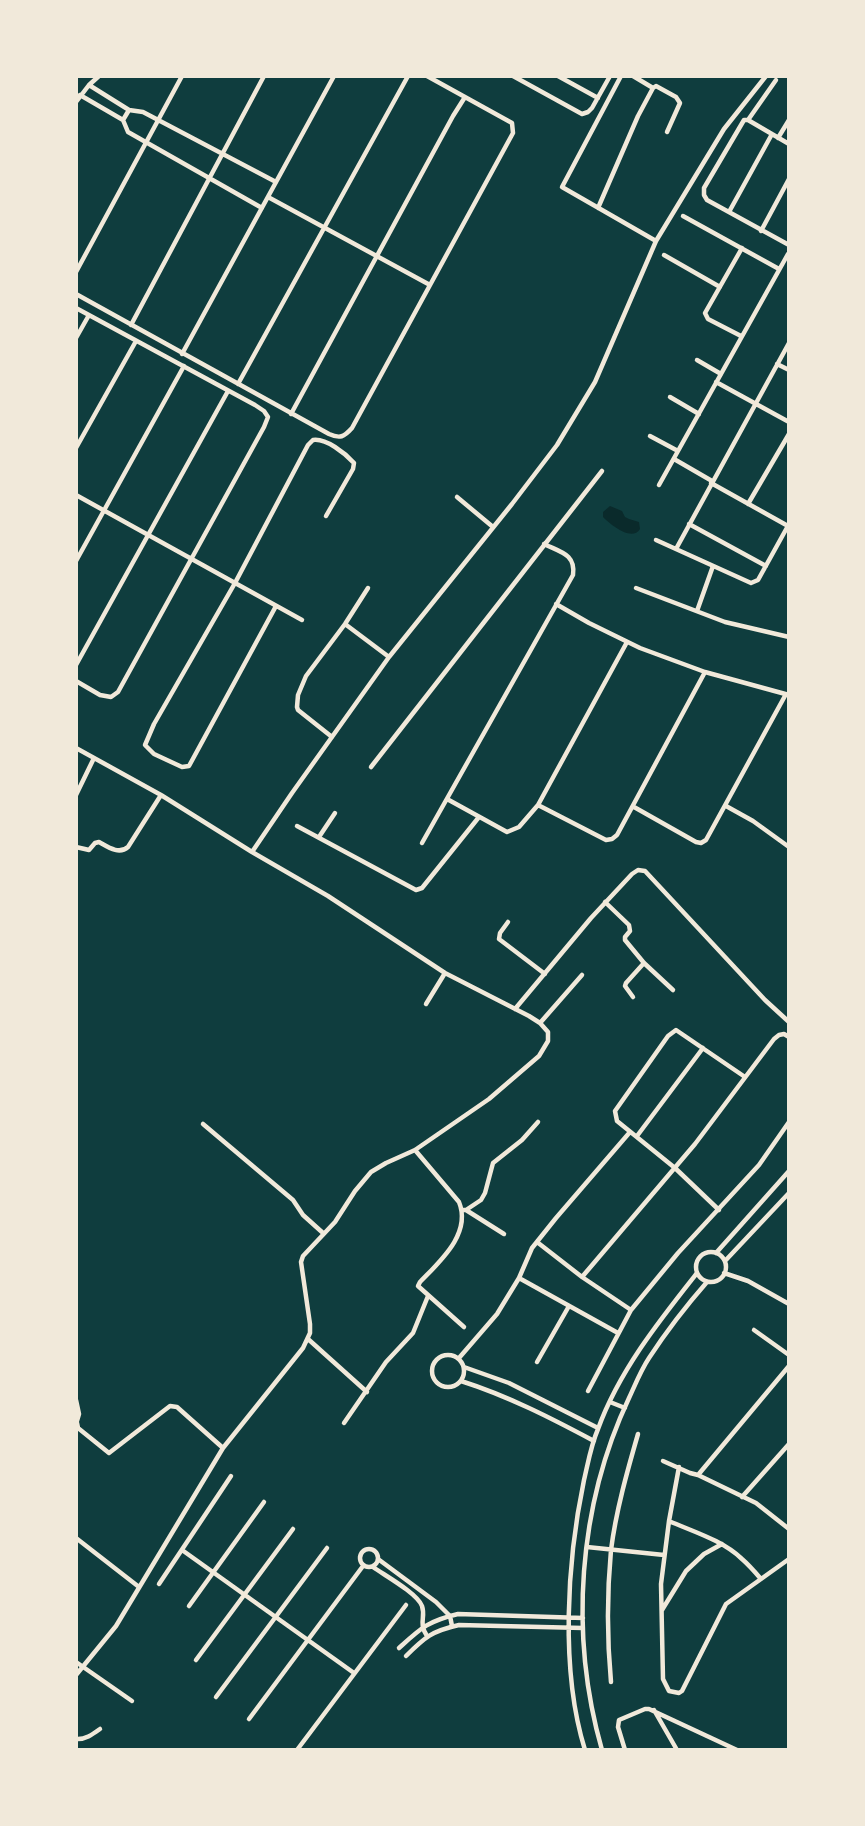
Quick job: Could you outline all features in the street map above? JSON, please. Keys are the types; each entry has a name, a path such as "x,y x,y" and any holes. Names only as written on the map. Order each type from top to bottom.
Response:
{"street":[{"path":"76,102 80,95 99,76"},
{"path":"76,272 182,76"},
{"path":"131,325 264,76"},
{"path":"182,354 334,76"},
{"path":"238,384 408,76"},
{"path":"76,294 328,434 339,438 344,436 352,428 513,133 512,123 427,76"},
{"path":"513,76 582,114 588,112 610,76"},
{"path":"558,76 598,98"},
{"path":"621,76 562,187 656,241"},
{"path":"633,76 653,88 656,86 679,99 678,108 667,132"},
{"path":"252,852 389,657 548,457 572,421 595,382 656,241 724,129 766,76"},
{"path":"776,80 748,120 742,123 704,188 704,195 707,200 789,245"},
{"path":"89,85 129,110 143,112 276,182"},
{"path":"598,208 638,116 653,88"},
{"path":"80,95 123,120 128,132 262,208"},
{"path":"291,414 465,97"},
{"path":"123,120 129,110"},
{"path":"748,120 789,144"},
{"path":"778,138 789,120"},
{"path":"729,212 772,134"},
{"path":"761,231 789,179"},
{"path":"268,197 430,285"},
{"path":"683,216 779,269"},
{"path":"741,336 708,319 706,310 742,248"},
{"path":"659,485 788,254"},
{"path":"664,255 720,287"},
{"path":"76,308 256,405 268,417 192,560 118,692 111,697 100,695 76,681"},
{"path":"76,338 89,315"},
{"path":"76,448 136,341"},
{"path":"676,549 711,482 789,343"},
{"path":"697,360 721,374"},
{"path":"777,364 789,370"},
{"path":"76,561 184,366"},
{"path":"716,382 789,422"},
{"path":"76,666 228,391"},
{"path":"670,397 699,414"},
{"path":"748,504 789,434"},
{"path":"650,436 678,451"},
{"path":"276,606 189,766 182,767 154,754 145,746 154,724 235,583 308,445 313,440 319,439 348,456 354,463 353,469 326,516"},
{"path":"656,540 751,583 758,580 788,525 748,504 674,459"},
{"path":"371,767 602,471"},
{"path":"76,495 302,620"},
{"path":"458,497 493,527"},
{"path":"689,524 766,566"},
{"path":"422,843 572,575 574,565 571,559 544,544"},
{"path":"697,611 713,566"},
{"path":"332,737 298,710 298,695 306,676 345,624 368,588"},
{"path":"636,588 725,622 789,637"},
{"path":"556,604 627,642 705,672 787,694 706,840 701,843 696,842 634,807"},
{"path":"345,624 389,657"},
{"path":"447,799 507,832 519,828 538,806 627,642"},
{"path":"538,806 606,840 612,840 634,807 705,672"},
{"path":"76,748 161,795 252,852 328,896 445,973 515,1009 540,1024 548,1032 548,1041 545,1049 489,1099 416,1150 371,1172 355,1191 335,1222 303,1256 301,1262 310,1324 308,1339 285,1371 223,1448 111,1632 76,1675"},
{"path":"76,795 94,758"},
{"path":"76,847 89,850 98,842 123,851 128,847 161,795"},
{"path":"726,806 753,821 789,847"},
{"path":"319,837 335,814"},
{"path":"297,826 416,890 422,888 479,817"},
{"path":"515,1009 605,902 638,870 645,871 765,1000 789,1022"},
{"path":"605,902 629,926 630,931 625,940 644,963 672,990"},
{"path":"508,922 500,933 499,939 545,974"},
{"path":"633,997 625,986 644,963"},
{"path":"426,1004 445,973"},
{"path":"540,1024 582,975"},
{"path":"719,1210 675,1168 616,1121 615,1111 668,1036 676,1030 746,1077"},
{"path":"582,1277 695,1144 774,1039 784,1034 789,1037"},
{"path":"637,1136 703,1048"},
{"path":"464,1327 419,1288 418,1284 440,1262 452,1246 464,1210 481,1200 485,1193 493,1163 522,1140 538,1122"},
{"path":"588,1391 631,1310 678,1253 759,1165 789,1122"},
{"path":"203,1124 293,1200 303,1215 323,1233"},
{"path":"459,1358 497,1314 519,1278 532,1248 630,1132"},
{"path":"416,1150 464,1210 504,1234"},
{"path":"716,1253 725,1261 726,1270 719,1281 707,1282 697,1274 696,1264 699,1258 704,1254 716,1253 789,1171"},
{"path":"725,1261 789,1193"},
{"path":"537,1242 582,1277 631,1310"},
{"path":"724,1273 748,1281 789,1304"},
{"path":"585,1750 572,1685 569,1628 577,1513 594,1441 610,1402 638,1352 697,1274"},
{"path":"519,1278 618,1333"},
{"path":"602,1750 588,1681 583,1628 584,1566 591,1510 612,1437 648,1359 707,1282"},
{"path":"344,1423 386,1362 413,1333 428,1296"},
{"path":"537,1362 569,1306"},
{"path":"754,1330 789,1355"},
{"path":"308,1339 367,1392"},
{"path":"445,1354 459,1358 464,1367 461,1381 452,1387 442,1386 434,1379 432,1369 436,1360 445,1354"},
{"path":"698,1475 789,1366"},
{"path":"464,1367 494,1377 538,1397 598,1428"},
{"path":"461,1381 532,1409 594,1441"},
{"path":"532,1409 538,1397"},
{"path":"76,1400 79,1414 78,1428 109,1453 170,1406 177,1407 223,1448"},
{"path":"610,1402 625,1408"},
{"path":"611,1682 609,1587 611,1550 620,1500 638,1434"},
{"path":"742,1497 789,1444"},
{"path":"663,1461 698,1475 756,1503 789,1529"},
{"path":"680,1467 669,1521 661,1584 663,1679 669,1690 679,1693 684,1687 726,1604 789,1558"},
{"path":"159,1584 231,1476"},
{"path":"189,1606 264,1502"},
{"path":"669,1521 722,1544 741,1558 761,1579"},
{"path":"196,1660 294,1529"},
{"path":"76,1538 139,1586"},
{"path":"661,1610 686,1571 704,1554 722,1544"},
{"path":"586,1547 664,1555"},
{"path":"216,1697 327,1548"},
{"path":"182,1550 354,1673"},
{"path":"364,1566 359,1557 365,1550 374,1550 378,1559 436,1602 450,1616 452,1626"},
{"path":"373,1567 378,1559"},
{"path":"364,1566 373,1567 415,1597 421,1604 423,1612 422,1627 427,1636"},
{"path":"250,1719 364,1566"},
{"path":"297,1750 406,1605"},
{"path":"399,1648 422,1627 458,1614 583,1618"},
{"path":"406,1656 427,1636 459,1624 583,1628"},
{"path":"76,1662 132,1701"},
{"path":"625,1750 618,1727 619,1720 644,1709 654,1710 737,1750"},
{"path":"654,1710 677,1750"},
{"path":"76,1739 84,1738 100,1730"}],"water":[{"path":"610,506 622,511 625,517 639,522 640,529 632,534 622,531 611,524 603,517 603,512"}]}
